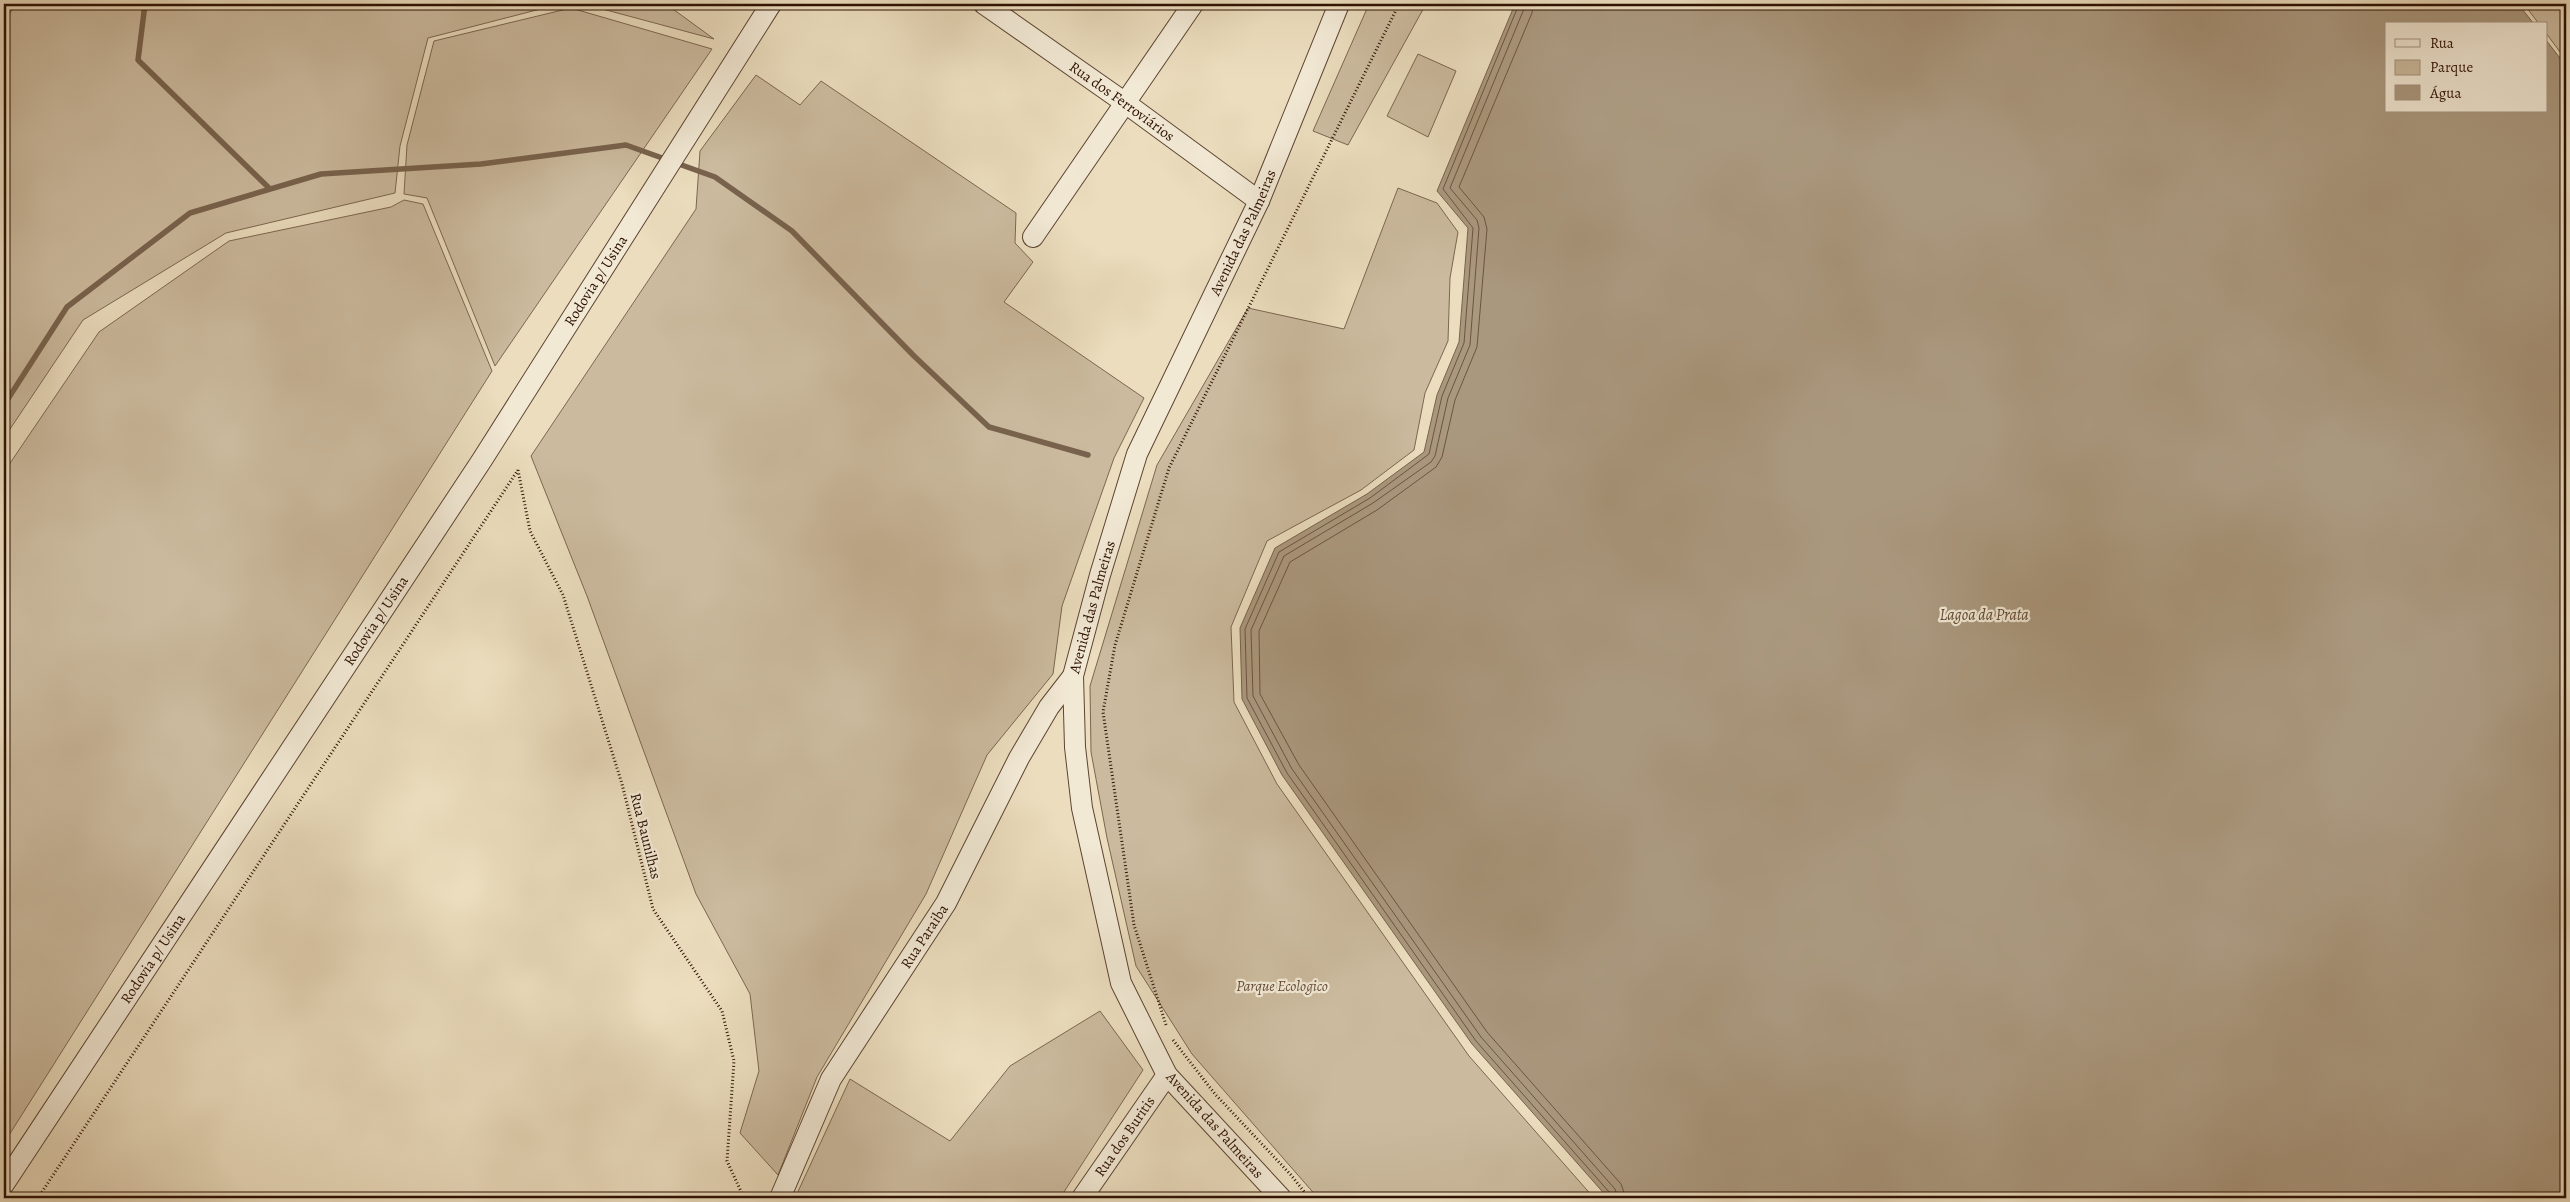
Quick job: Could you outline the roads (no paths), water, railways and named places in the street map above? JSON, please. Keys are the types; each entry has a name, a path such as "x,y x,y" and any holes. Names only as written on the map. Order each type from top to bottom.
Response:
{"street":[{"name":"Rodovia p/ Usina","path":"4,1184 482,460 771,4"},
{"name":"Rua dos Ferroviários","path":"984,4 1124,102 1259,201"},
{"path":"1033,237 1193,4"},
{"name":"Avenida das Palmeiras","path":"1281,1198 1167,1075 1121,983 1082,808 1075,747 1073,676 1100,575 1137,454 1259,201 1339,4"},
{"name":"Rua Paraiba","path":"780,1198 831,1079 946,903 1019,758 1048,707 1073,676"},
{"name":"Rua dos Buritis","path":"1082,1198 1167,1075"}],"water":[{"name":"Lagoa da Prata","path":"1515,4 2518,4 2532,22 2385,22 2385,112 2548,112 2548,43 2566,66 2566,1198 1608,1198 1472,1044 1282,775 1242,699 1240,628 1275,548 1367,494 1424,452 1437,395 1459,342 1468,228 1437,191"}],"waterway":[{"path":"145,4 138,60 270,189"},
{"path":"4,405 67,307 190,213 321,174 481,164 626,145 715,177 792,231 914,356 989,427 1088,455"}],"park label":[{"name":"Parque Ecologico","path":"1282,986"}]}
